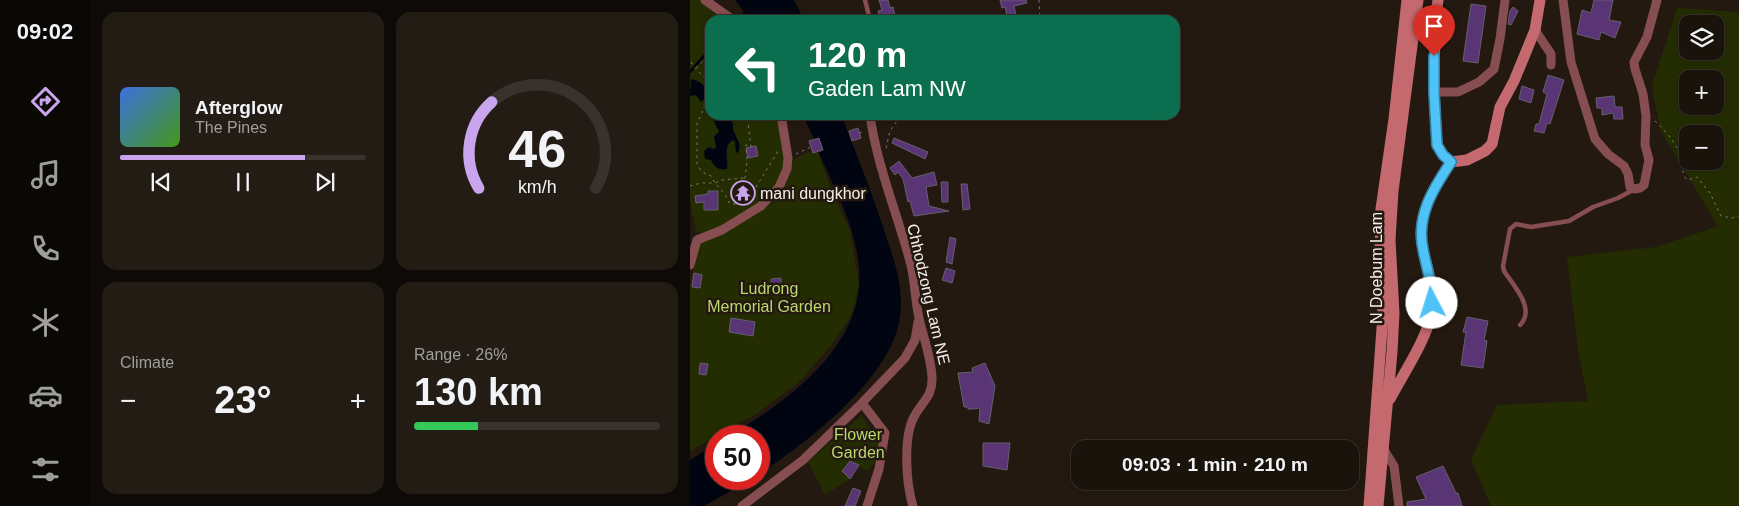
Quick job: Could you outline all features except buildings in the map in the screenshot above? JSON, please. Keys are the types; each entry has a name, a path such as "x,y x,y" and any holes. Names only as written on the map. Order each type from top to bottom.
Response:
{"main road":[{"name":"N Doebum Lam","path":"1369,506 1383,315 1380,251 1381,209 1394,119 1407,0"},
{"name":"N Doebum Lam","path":"1378,506 1394,313 1390,240 1393,191 1418,0"},
{"path":"1438,0 1434,21 1434,92 1437,145 1443,155 1451,162 1467,160 1485,151 1492,144 1500,107 1514,81 1535,30 1540,0"},
{"path":"1387,404 1422,340 1431,315 1433,290 1422,247 1421,225 1428,201 1451,162"}],"street":[{"path":"705,0 726,15"},
{"path":"1434,92 1458,92 1478,82 1494,69 1505,0"},
{"path":"1563,0 1571,62 1595,139 1608,154 1624,166 1628,174 1630,187 1634,189 1644,185 1649,160 1645,145 1646,116 1643,94 1634,62 1647,37 1656,0"},
{"path":"1535,30 1551,54 1551,65"},
{"path":"690,265 699,240 722,230 761,206 779,187 787,169 788,158 783,120"},
{"name":"Chhodzong Lam NE","path":"871,120 882,168 911,266 919,319 930,358 932,378 930,394 914,415 908,433 907,457 910,499 913,506"},
{"path":"742,506 803,460 905,358 915,340 919,319"},
{"path":"862,403 885,433 879,469 867,506"},
{"path":"1383,448 1394,466 1399,506"}],"lane":[{"path":"864,0 868,15"},
{"path":"1520,326 1525,320 1524,303 1504,272 1503,266 1510,229 1516,224 1531,227 1569,221 1593,207 1618,198 1634,189"}],"path":[{"path":"1039,0 1040,15"},
{"path":"694,67 705,58"},
{"path":"691,62 705,77"},
{"path":"705,105 697,124 697,164 702,172 711,176 714,183 724,192 730,204 743,204 753,197 756,187 776,154 780,143"},
{"path":"1646,116 1651,117 1669,137 1680,155 1683,176 1686,180 1697,176 1710,193 1721,216 1732,218 1739,216"},
{"path":"744,185 747,162 745,151 746,146 751,147 747,120"},
{"path":"886,148 890,131 897,120"},
{"path":"788,158 811,147"},
{"path":"690,186 700,183 714,183 722,180 745,178"}],"green space":[{"name":"Ludrong Memorial Garden","path":"690,0 701,0 721,15 705,15 705,120 779,120 784,165 774,189 762,202 719,228 704,233 696,232 690,201"},
{"path":"1677,8 1739,12 1739,506 1491,506 1471,460 1497,405 1588,401 1578,350 1567,257 1656,247 1718,226 1684,170 1724,170 1724,125 1679,125 1679,161 1660,130 1652,85"},
{"name":"Ludrong Memorial Garden","path":"812,151 813,153 818,152 832,192 850,231 859,283 854,308 848,321 830,347 798,383 756,414 736,425 705,425 705,443 690,451 690,286 699,241 741,222 770,204 787,179 794,159"},
{"name":"Flower Garden","path":"862,415 884,453 867,471 850,461 842,471 850,479 825,495 808,462"}],"shaded area":[{"path":"735,0 794,0 802,15 746,15"},
{"path":"691,79 703,85 705,88 705,99 701,102 696,95 690,96"},
{"path":"731,120 739,141 738,153 736,152 733,140 728,146 727,169 719,169 711,160 705,159 704,151 709,147 714,149 716,147 714,136 719,132 714,121"},
{"path":"805,120 843,120 893,256 900,286 900,317 894,340 881,363 865,385 823,427 770,467 770,425 747,425 800,386 822,365 839,342 852,316 859,289 858,259 852,231 818,151 823,150 819,138 814,139"},
{"path":"705,451 705,490 732,490 704,506 690,506 690,460"}],"waterway":[{"path":"690,72 705,55"}],"place":[{"name":"mani dungkhor","path":"743,193"}],"route":[{"path":"1432,303 1433,290 1422,247 1421,225 1428,201 1451,162 1443,155 1437,145 1434,56"}]}
